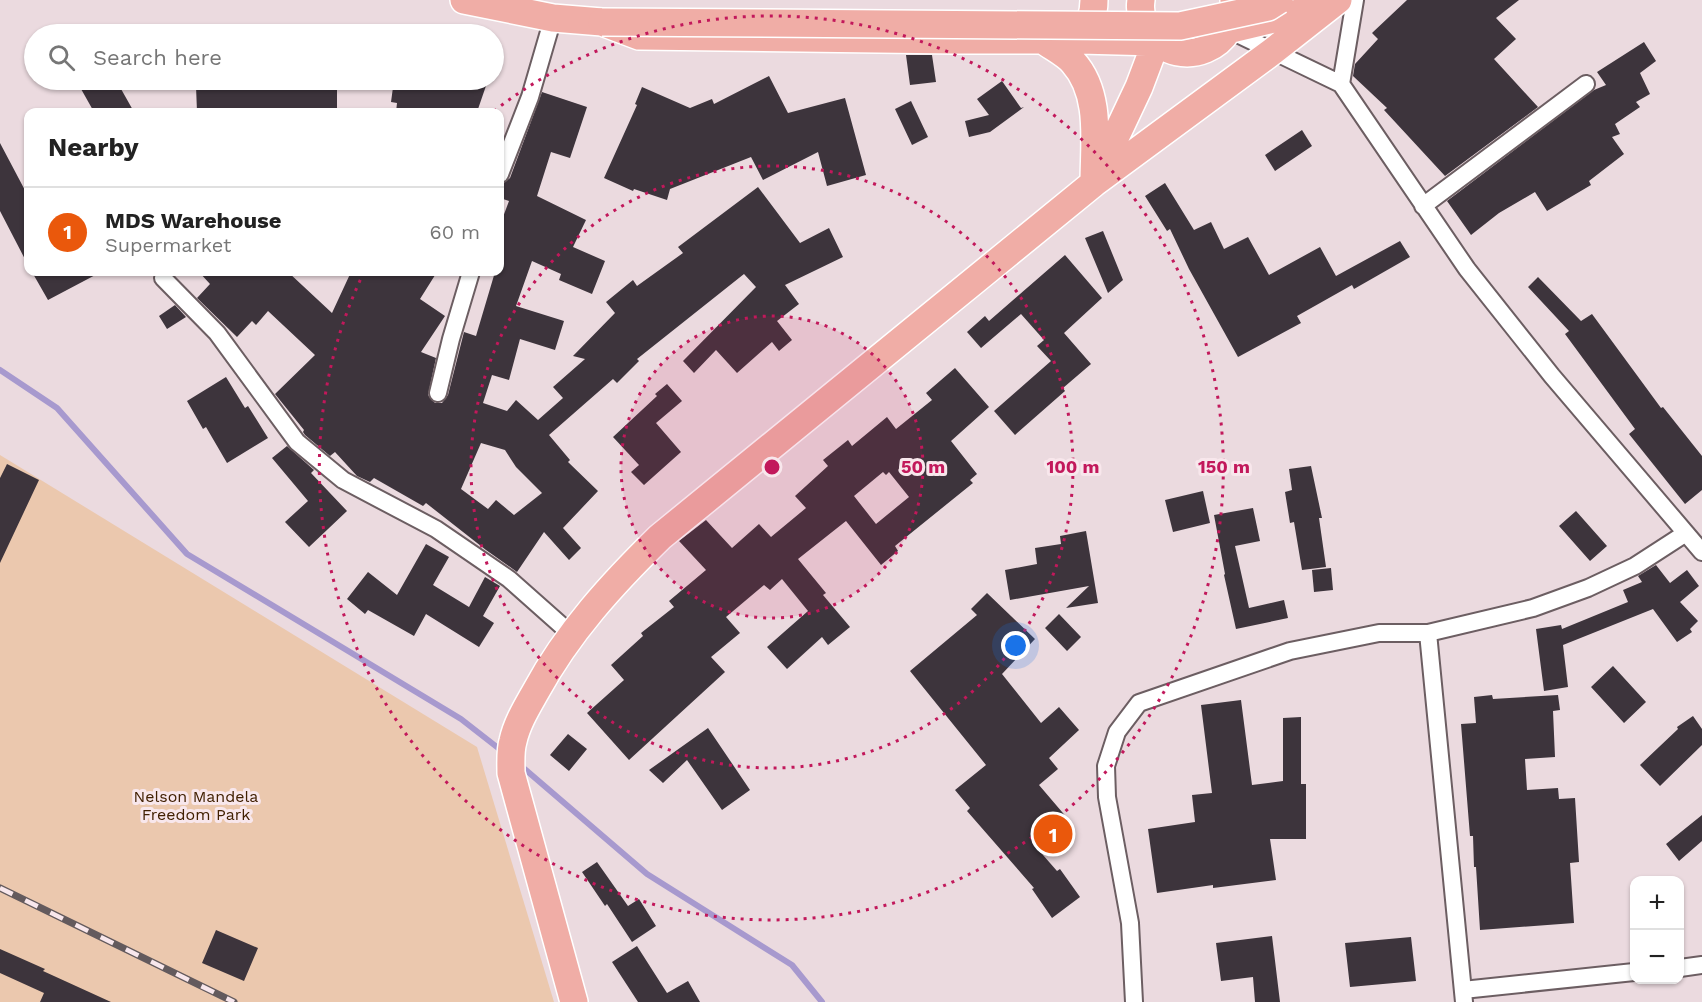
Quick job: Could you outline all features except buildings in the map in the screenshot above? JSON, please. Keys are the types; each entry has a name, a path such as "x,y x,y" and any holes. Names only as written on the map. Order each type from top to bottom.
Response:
{"main road":[{"path":"464,0 553,18 602,22 1180,26 1268,7 1279,0"},
{"path":"1080,40 1090,24 1095,0"},
{"path":"1141,0 1140,9 1144,27 1156,42 1174,52 1195,53 1208,49 1220,41 1233,17 1234,0"},
{"path":"1228,30 1298,13 1336,0"},
{"path":"574,1002 511,773 512,743 524,712 571,634 618,579 660,537 1094,183 1273,51 1336,0"},
{"path":"602,22 639,36 1156,42"},
{"path":"1228,30 1232,55 1232,82"},
{"path":"1042,40 1072,61 1088,83 1094,116 1094,183"},
{"path":"1094,183 1139,87 1156,42"}],"street":[{"path":"1341,84 1355,0"},
{"path":"504,164 530,97 553,18"},
{"path":"1228,30 1341,84 1467,269 1551,376 1702,552"},
{"path":"1423,206 1586,84"},
{"path":"438,393 470,276"},
{"path":"164,278 217,333 297,442 342,480 436,529 509,579 571,634"},
{"path":"1134,1002 1130,922 1107,796 1106,766 1117,732 1139,703 1290,651 1378,633 1428,633 1533,608 1588,588 1635,566 1686,533"},
{"path":"1428,633 1463,996 1630,973"},
{"path":"1684,967 1702,965"}],"green space":[{"name":"Nelson Mandela Freedom Park","path":"0,455 477,747 554,1002 0,1002"}],"waterway":[{"path":"0,370 57,408 187,554 461,719 502,751"},
{"path":"520,765 647,874 792,965 822,1002"}],"railway":[{"path":"0,888 234,1002"}],"place":[{"name":"MDS Warehouse","path":"1053,834"}]}
